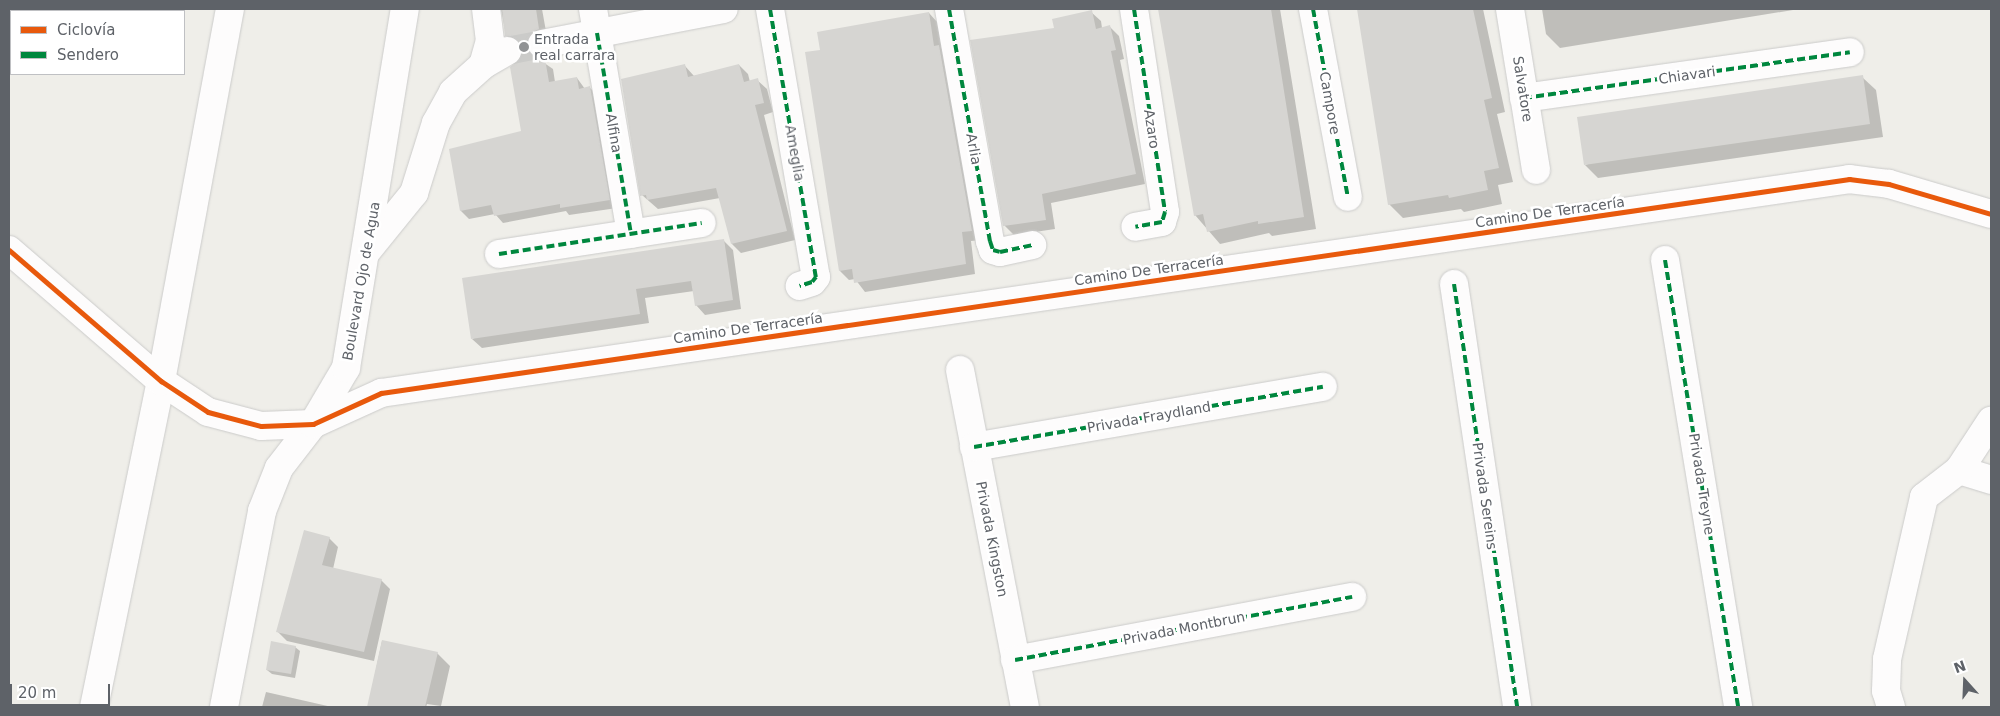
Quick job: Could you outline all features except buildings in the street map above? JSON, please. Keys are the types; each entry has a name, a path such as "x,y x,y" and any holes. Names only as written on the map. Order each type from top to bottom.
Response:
{"street":[{"path":"94,707 161,381 230,9"},
{"name":"Boulevard Ojo de Agua","path":"224,707 262,511 279,468 313,424 346,368 367,251 404,9"},
{"path":"483,65 490,41 486,9"},
{"path":"542,44 595,21 724,9"},
{"name":"Ameglia","path":"770,9 816,277 812,282 800,286"},
{"name":"Arlia","path":"949,9 993,250 1000,252 1032,245"},
{"name":"Azaro","path":"1134,9 1165,217 1162,222 1136,227"},
{"name":"Campore","path":"1313,9 1348,197"},
{"name":"Salvatore","path":"1510,9 1536,170"},
{"name":"Alfina","path":"595,21 631,234"},
{"path":"367,251 414,193 436,123 453,92 483,65 507,51"},
{"name":"Chiavari","path":"1524,98 1850,52"},
{"name":"Camino De Terracería","path":"313,424 381,393 1849,180 1889,184 1991,214"},
{"path":"499,254 702,223"},
{"path":"9,250 161,381 208,412 261,426 313,424"},
{"name":"Privada Treyne","path":"1665,260 1738,707"},
{"name":"Privada Sereins","path":"1454,284 1517,707"},
{"name":"Privada Kingston","path":"960,370 1026,707"},
{"name":"Privada Fraydland","path":"974,447 1323,387"},
{"path":"1891,707 1886,691 1887,659 1921,504 1924,497 1959,470 1991,421"},
{"path":"1959,470 1991,480"},
{"name":"Privada Montbrun","path":"1016,660 1352,597"}],"tunnel":[{"path":"507,51 542,44"}],"marked path":[{"path":"770,9 816,277 812,282 800,286"},
{"path":"949,9 993,250 1000,252 1032,245"},
{"path":"1134,9 1165,212 1162,222 1135,227"},
{"path":"1313,9 1348,197"},
{"path":"597,33 631,234"},
{"path":"1524,98 1850,52"},
{"path":"499,254 702,223"},
{"path":"1665,260 1738,707"},
{"path":"1454,284 1517,707"},
{"path":"974,447 1323,387"},
{"path":"1015,660 1352,597"}],"cycle path":[{"path":"9,250 161,381 208,412 261,426 313,424 381,393 1849,179 1889,184 1991,214"}],"place":[{"name":"Entrada real carrara","path":"524,47"}]}
